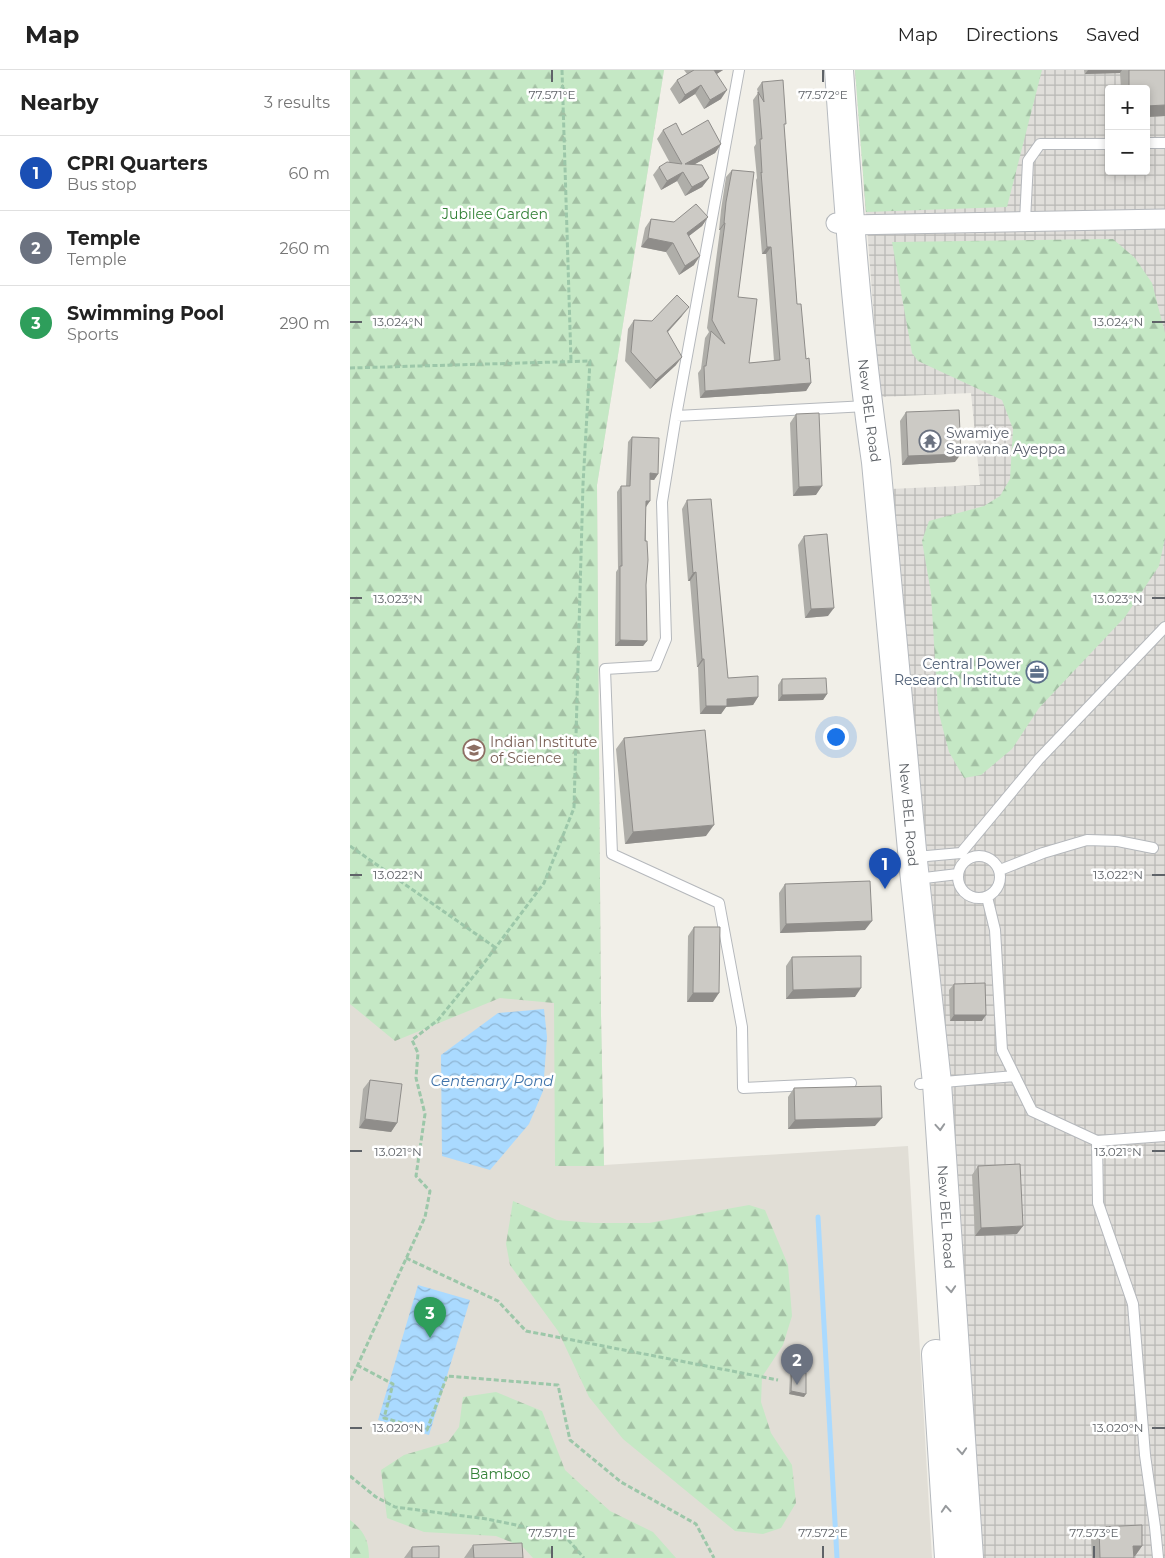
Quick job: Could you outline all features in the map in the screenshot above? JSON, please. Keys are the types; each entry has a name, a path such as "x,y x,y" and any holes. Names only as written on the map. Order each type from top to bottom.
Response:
{"main road":[{"name":"New BEL Road","path":"825,70 862,406 928,1083 969,1558"},
{"name":"New BEL Road","path":"839,70 843,224"},
{"name":"New BEL Road","path":"862,406 877,471 914,870 928,1083"},
{"path":"928,1083 949,1558"}],"street":[{"path":"843,224 1165,219"}],"lane":[{"path":"738,70 662,502 666,639 655,666 605,669 612,854 719,903 742,1027 743,1088 851,1083"},
{"path":"1150,143 1165,143"},
{"path":"1025,221 1028,160 1040,144 1105,144"},
{"path":"676,416 862,406"},
{"path":"914,870 927,856 961,853 1039,759 1165,627"},
{"path":"1000,870 1043,853 1087,840 1118,841 1153,848"},
{"path":"977,856 990,859 1000,870 1000,883 993,894 987,897 980,898 966,894 958,882 958,874 964,862 977,856"},
{"path":"914,870 958,874"},
{"path":"987,897 995,930 1002,1050 1032,1111 1097,1141 1165,1136"},
{"path":"928,1083 1015,1076"},
{"path":"1097,1141 1098,1203 1133,1304 1145,1454 1158,1558"}],"path":[{"path":"562,70 571,361"},
{"path":"350,368 590,361 583,484 574,808 544,883 496,948 432,1026 412,1040 418,1053 416,1078 425,1114 416,1176 430,1191 425,1216 350,1382"},
{"path":"350,846 496,948"},
{"path":"406,1258 498,1301 526,1331 778,1380"},
{"path":"357,1365 393,1384 384,1418 427,1430 447,1376 558,1385 570,1440 621,1482 696,1524 714,1558"},
{"path":"350,1476 376,1496 395,1507 487,1519 564,1535 584,1558"}],"shaded area":[{"name":"Indian Institute of Science","path":"350,70 664,70 597,485 604,1165 908,1146 932,1558 350,1558"},
{"name":"Central Power Research Institute","path":"855,70 1165,70 1165,1558 980,1558 950,1078 890,489 980,485 971,393 880,397"}],"green space":[{"name":"Jubilee Garden","path":"350,70 664,70 597,485 604,1166 555,1166 554,1003 500,998 395,1041 350,1004"},
{"path":"855,70 1042,70 1007,207 866,212"},
{"path":"1113,239 1135,258 1152,283 1165,333 1165,538 1159,566 1125,617 1039,708 1012,749 981,775 964,778 949,752 938,710 931,593 922,541 929,521 984,506 1000,496 1010,479 1013,429 1002,400 918,361 912,353 892,242"},
{"path":"513,1201 557,1220 594,1223 649,1223 749,1205 765,1210 788,1265 792,1316 783,1345 762,1377 761,1402 771,1433 792,1465 796,1503 781,1528 763,1534 735,1531 623,1439 589,1397 558,1331 510,1265 506,1244"},
{"name":"Bamboo","path":"496,1392 542,1411 565,1470 610,1511 653,1532 676,1558 533,1558 523,1547 496,1536 424,1532 387,1518 381,1470 404,1455 448,1442 459,1427 463,1397"},
{"path":"350,1520 365,1536 369,1558 350,1558"}],"water":[{"name":"Centenary Pond","path":"544,1009 547,1037 543,1091 529,1124 490,1170 442,1156 441,1055 498,1013"},
{"path":"418,1285 470,1300 429,1435 378,1420"}],"building":[{"path":"694,70 714,70 727,90 710,100 701,85 685,95 677,80"},
{"path":"1129,70 1165,70 1165,105 1150,106 1150,85 1129,85"},
{"path":"783,80 786,124 784,124 797,304 801,304 806,359 809,358 811,383 705,391 704,366 706,366 711,331 725,344 712,320 726,202 732,170 754,172 738,297 757,299 749,363 780,360 771,247 767,247 761,172 760,139 762,139 758,92 764,102 762,82"},
{"path":"708,120 721,144 685,164 702,165 709,178 692,187 683,172 667,181 659,167 667,162 682,164 663,130 676,123 682,135"},
{"path":"696,204 708,217 687,233 700,256 685,266 673,243 648,238 651,219 674,222"},
{"path":"677,295 689,307 667,331 682,357 656,380 631,352 634,320 652,321"},
{"path":"959,410 961,454 908,456 906,412"},
{"path":"819,413 822,486 799,487 796,414"},
{"path":"632,437 659,438 658,474 650,473 650,501 646,501 645,541 647,541 648,560 646,585 647,641 620,640 620,566 622,566 621,486 630,486"},
{"path":"711,499 728,678 758,676 758,697 727,699 727,706 706,706 704,659 702,659 696,572 693,573 687,500"},
{"path":"827,534 834,608 811,609 804,536"},
{"path":"826,678 827,694 782,695 782,679"},
{"path":"705,730 714,825 633,832 624,738"},
{"path":"870,881 872,921 786,924 785,884"},
{"path":"694,927 720,927 719,993 693,993"},
{"path":"861,956 861,988 793,990 792,957"},
{"path":"985,983 986,1015 954,1015 954,984"},
{"path":"370,1080 402,1084 397,1123 365,1119"},
{"path":"881,1086 882,1118 795,1120 794,1088"},
{"path":"1020,1164 1023,1226 981,1228 978,1166"},
{"path":"792,1371 806,1373 806,1394 791,1391"},
{"path":"1142,1525 1142,1546 1133,1546 1134,1558 1100,1558 1099,1527"},
{"path":"522,1543 523,1558 474,1558 473,1545"},
{"path":"439,1546 439,1558 412,1558 412,1547"}],"waterway":[{"path":"818,1217 837,1558"}],"place":[{"name":"Swamiye Saravana Ayeppa","path":"930,441"},
{"name":"Central Power Research Institute","path":"1037,672"},
{"name":"Indian Institute of Science","path":"474,750"},
{"name":"CPRI Quarters","path":"885,889"},
{"name":"Swimming Pool","path":"430,1338"},
{"name":"Temple","path":"797,1385"}]}
